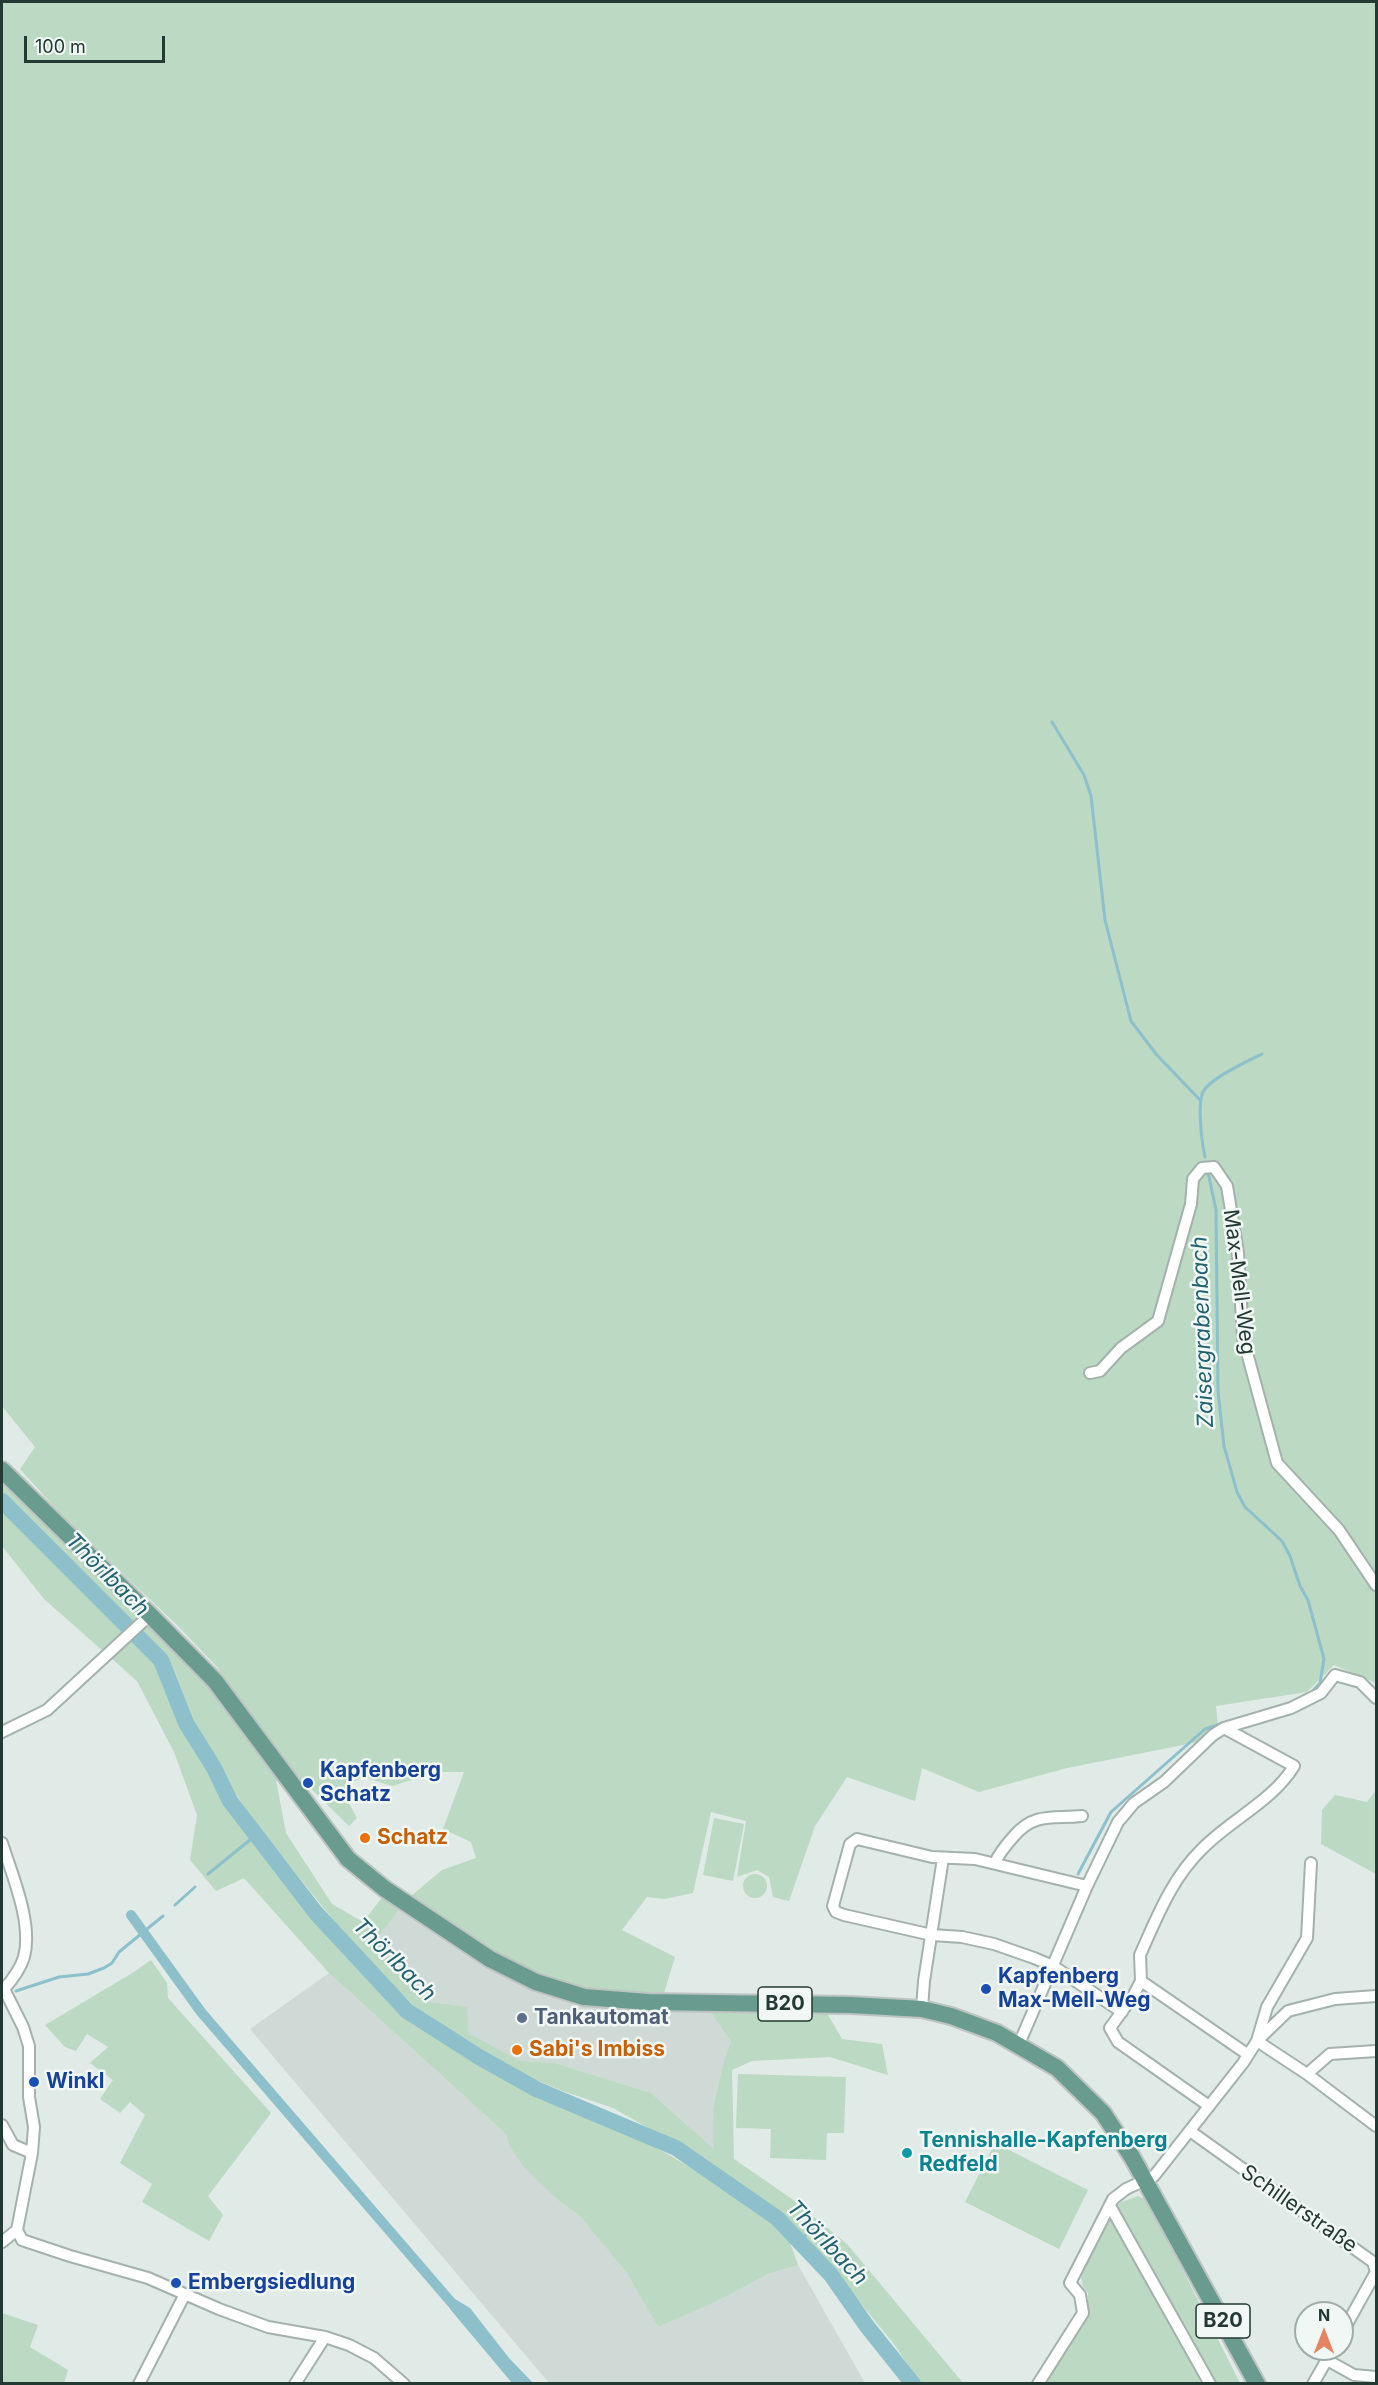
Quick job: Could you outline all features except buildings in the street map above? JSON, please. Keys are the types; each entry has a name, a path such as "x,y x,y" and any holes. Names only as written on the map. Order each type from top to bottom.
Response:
{"main road":[{"name":"B20","path":"2,1470 214,1682 348,1859 399,1899 490,1959 562,1992 593,1998 648,2002 851,2005 922,2009 951,2016 997,2033 1057,2068 1090,2099 1108,2121 1146,2180 1257,2384"}],"street":[{"name":"Max-Mell-Weg","path":"1089,1373 1100,1371 1121,1348 1158,1322 1191,1204 1193,1179 1202,1168 1214,1167 1227,1186 1238,1253 1243,1338 1277,1463 1339,1530 1377,1585"},
{"path":"2,1732 47,1710 148,1617"},
{"path":"1019,2044 1087,1886 1118,1822 1134,1803 1164,1782 1213,1735 1224,1728 1291,1708 1321,1694 1335,1675 1360,1682 1377,1698"},
{"path":"1209,2106 1118,2042 1110,2028 1141,1981 1140,1955 1177,1879 1202,1849 1271,1792 1294,1766 1224,1728"},
{"path":"995,1863 1009,1841 1023,1826 1033,1820 1082,1816"},
{"path":"1087,1886 995,1863 975,1859 943,1858 860,1839 850,1844 833,1906 836,1912 844,1915 932,1935 962,1937 994,1944 1053,1966 1122,2012"},
{"path":"2,1843 20,1899 25,1924 25,1955 17,1973 3,1990 23,2027 28,2046 28,2097 34,2127 33,2153 17,2230 22,2240 70,2256 130,2271 267,2327 325,2337 363,2351 404,2384"},
{"path":"922,2009 924,1981 943,1858"},
{"path":"1257,2040 1267,2007 1307,1938 1311,1863"},
{"path":"1141,1981 1247,2054"},
{"path":"1038,2384 1083,2313 1080,2295 1070,2283 1117,2196 1154,2176 1190,2132 1257,2040 1288,2011 1335,1999 1377,1996"},
{"path":"1257,2040 1308,2074 1377,2126"},
{"path":"1308,2074 1330,2054 1377,2050"},
{"path":"2,2125 13,2145 33,2153"},
{"name":"Schillerstraße","path":"1190,2132 1373,2262 1376,2272 1354,2311"},
{"path":"1110,2206 1210,2384"},
{"path":"2,2242 17,2230"},
{"path":"139,2384 185,2294"},
{"path":"295,2384 325,2337"},
{"path":"1313,2384 1326,2361"},
{"path":"1329,2361 1354,2375 1377,2377"}],"shaded area":[{"path":"400,1908 539,1989 710,2011 731,2042 724,2060 713,2108 715,2150 651,2093 555,2063 520,2061 469,2033 466,2007 430,2002 397,1971 379,1937"},
{"path":"329,1973 506,2134 508,2143 559,2201 579,2215 626,2272 658,2327 768,2274 798,2265 865,2383 549,2383 250,2029"}],"green space":[{"path":"2,2 1376,2 1376,1683 1334,1665 1307,1692 1216,1706 1218,1726 1198,1742 1067,1768 979,1792 922,1768 915,1801 847,1777 815,1826 789,1901 773,1897 769,1877 757,1870 737,1877 746,1821 711,1812 693,1893 664,1899 647,1897 622,1930 675,1957 664,1993 613,1992 575,1987 543,1976 504,1957 410,1897 442,1870 476,1858 471,1842 443,1829 464,1772 436,1772 392,1786 363,1777 351,1783 345,1796 357,1818 349,1826 289,1767 217,1667 177,1625 64,1518 20,1469 35,1447 2,1406"},
{"path":"2,1480 137,1614 204,1676 275,1775 286,1833 332,1904 363,1922 384,1895 400,1908 379,1937 397,1971 430,2002 467,2007 469,2033 520,2061 555,2063 651,2093 714,2149 713,2108 724,2060 731,2042 710,2011 827,2013 842,2039 882,2044 888,2075 830,2057 752,2061 732,2070 734,2159 792,2199 847,2244 963,2383 920,2383 894,2344 822,2256 780,2212 700,2157 613,2108 498,2065 423,2015 354,1946 250,1816 202,1743 163,1658 2,1493"},
{"path":"2,1510 158,1665 181,1729 227,1805 264,1857 344,1953 404,2015 523,2091 591,2117 647,2142 725,2188 787,2234 798,2265 768,2274 717,2301 658,2327 626,2272 579,2215 559,2201 523,2166 508,2143 506,2134 329,1973 244,1878 216,1891 190,1860 197,1815 174,1752 137,1681 44,1599 2,1546"},
{"path":"1376,1790 1376,1874 1321,1844 1322,1810 1335,1795 1367,1802"},
{"path":"714,1818 744,1824 733,1881 703,1875"},
{"path":"755,1874 764,1877 767,1886 764,1895 755,1898 746,1895 743,1886 746,1877"},
{"path":"151,1960 167,1983 168,1998 271,2113 208,2196 223,2215 209,2241 142,2202 152,2184 120,2163 145,2115 130,2102 120,2113 100,2099 113,2080 90,2063 108,2047 87,2034 76,2051 65,2047 45,2025"},
{"path":"738,2074 846,2077 844,2133 827,2133 826,2160 770,2158 771,2129 736,2128"},
{"path":"995,2143 1088,2190 1059,2249 965,2202"},
{"path":"1138,2196 1147,2200 1240,2383 1046,2384 1088,2312 1088,2293 1083,2287 1080,2271 1108,2217 1119,2203"},
{"path":"2,2313 38,2325 30,2347 68,2370 64,2383 2,2383"}],"water":[{"path":"450,2299 455,2299 470,2308 509,2358 533,2383 512,2383 450,2309"}],"waterway":[{"path":"1052,722 1084,775 1091,796 1105,920 1131,1021 1156,1054 1201,1101"},
{"name":"Zaisergrabenbach","path":"1205,1157 1200,1114 1203,1092 1221,1076 1262,1054"},
{"name":"Zaisergrabenbach","path":"1208,1172 1216,1210 1218,1391 1224,1446 1237,1492 1245,1507 1282,1541 1308,1600 1324,1659 1320,1683 1311,1693"},
{"name":"Thörlbach","path":"2,1501 161,1660 186,1723 214,1768 230,1801 316,1913 407,2011 479,2057 536,2089 676,2148 777,2218 831,2275 866,2325 913,2384"},
{"name":"Zaisergrabenbach","path":"1078,1874 1111,1812 1205,1729 1223,1723"},
{"path":"208,1874 256,1835"},
{"path":"175,1905 195,1887"},
{"path":"131,1915 201,2012 457,2309"},
{"path":"16,1991 59,1977 88,1974 104,1968 112,1963 119,1952 163,1916"},
{"name":"Zaisergrabenbach","path":"799,2242 818,2222"}],"place":[{"name":"Kapfenberg Schatz","path":"308,1783"},
{"name":"Schatz","path":"365,1838"},
{"name":"Kapfenberg Max-Mell-Weg","path":"986,1989"},
{"name":"Tankautomat","path":"522,2018"},
{"name":"Sabi's Imbiss","path":"517,2050"},
{"name":"Winkl","path":"34,2082"},
{"name":"Tennishalle-Kapfenberg Redfeld","path":"907,2153"},
{"name":"Embergsiedlung","path":"176,2283"}]}
